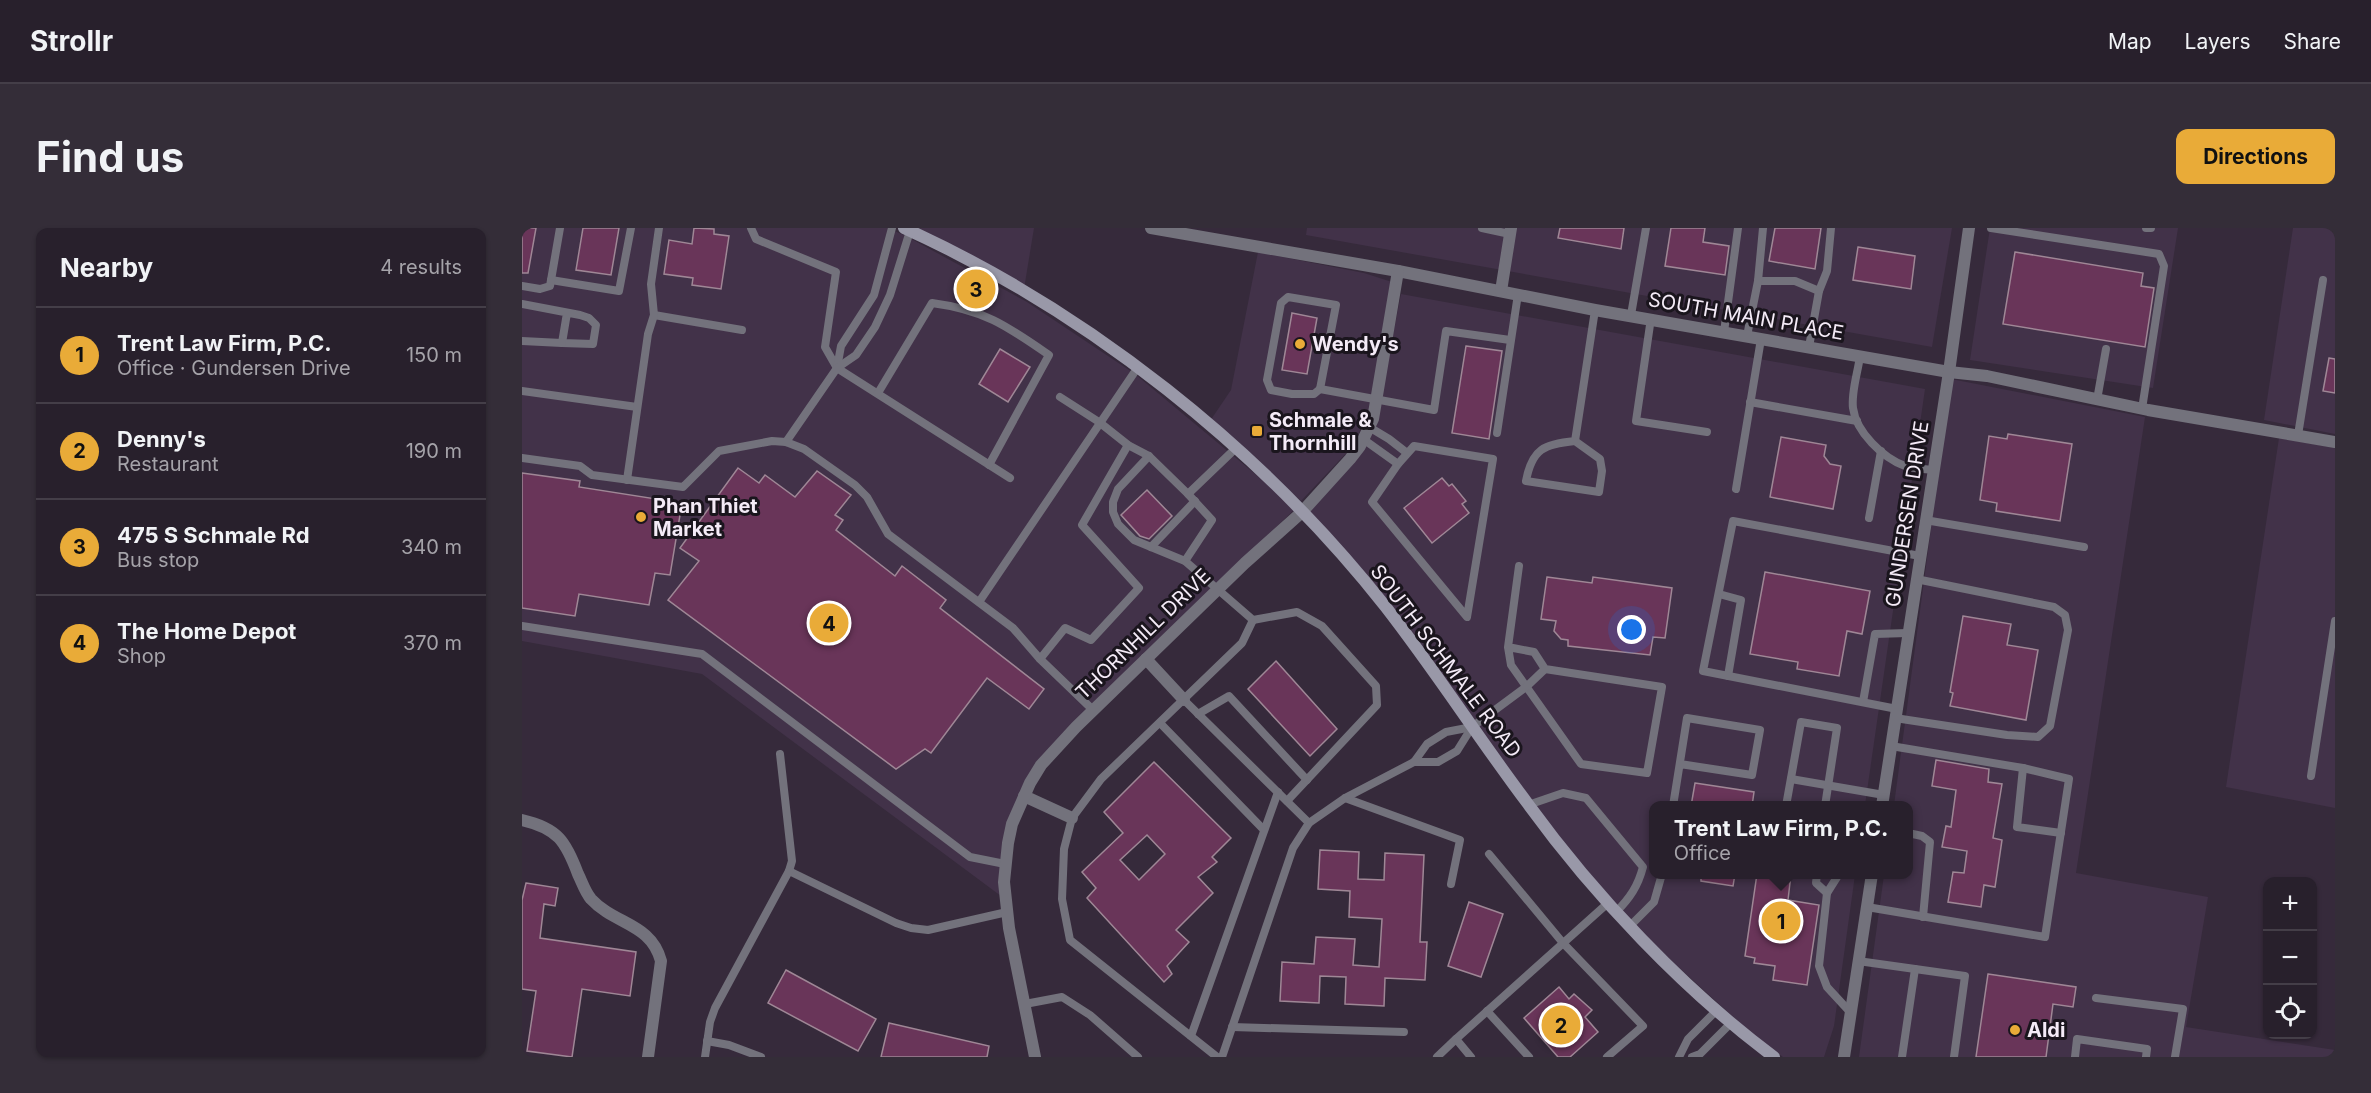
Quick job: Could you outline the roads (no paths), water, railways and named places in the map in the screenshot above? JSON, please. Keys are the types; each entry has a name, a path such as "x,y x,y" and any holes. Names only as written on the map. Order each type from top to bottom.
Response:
{"main road":[{"name":"SOUTH SCHMALE ROAD","path":"908,229 1031,296 1138,367 1236,448 1302,512 1389,611 1528,805 1612,908 1731,1023 1774,1057"}],"street":[{"name":"SOUTH MAIN PLACE","path":"1150,228 1168,229 1398,271 1595,310 1949,372 1987,376 2142,409 2335,442"},
{"name":"GUNDERSEN DRIVE","path":"1883,800 1969,228"},
{"path":"1501,291 1510,231"},
{"name":"THORNHILL DRIVE","path":"1035,1057 1007,912 1005,864 1012,824 1024,796 1041,765 1093,710 1217,590 1302,512 1350,459 1370,427 1377,399 1398,271"},
{"path":"1146,659 1184,700"},
{"path":"1024,796 1072,818"},
{"path":"522,820 538,824 557,834 567,846 589,897 601,908 648,936 657,946 662,961 648,1057"},
{"path":"1844,1057 1871,879"}],"lane":[{"path":"522,286 540,289 550,286 560,228"},
{"path":"551,280 619,291 631,228"},
{"path":"627,480 648,334 654,315 651,284 659,228"},
{"path":"751,228 756,239 836,272 825,347 837,368 1010,478"},
{"path":"837,368 841,346 874,295 892,228"},
{"path":"1482,228 1510,231"},
{"path":"1631,315 1646,228"},
{"path":"1724,332 1738,228"},
{"path":"1747,336 1758,281 1763,228"},
{"path":"1809,347 1819,291 1827,272 1831,228"},
{"path":"1991,228 2159,254 2164,266 2142,409"},
{"path":"2146,228 2151,228"},
{"path":"786,442 837,368 856,355 884,310 908,229"},
{"path":"2298,435 2323,280"},
{"path":"1758,281 1795,281 1819,291"},
{"path":"1497,432 1518,294"},
{"path":"1320,389 1336,306 1288,297 1281,303 1267,380 1271,390 1292,394 1314,394 1320,389 1434,410 1446,331 1510,340"},
{"path":"878,393 932,303 955,306 1003,324 1049,356 989,465"},
{"path":"522,304 567,313 594,322 596,325 594,341 590,344 522,341"},
{"path":"1575,441 1595,310"},
{"path":"562,344 567,313"},
{"path":"654,315 742,330"},
{"path":"1651,318 1636,421 1707,432"},
{"path":"1736,489 1761,339"},
{"path":"2097,400 2106,349"},
{"path":"1860,356 1853,395 1853,407 1857,421 1881,451 1905,466 1933,470"},
{"path":"979,602 1138,367"},
{"path":"522,391 637,407"},
{"path":"1060,397 1099,422 1128,445 1149,456 1192,497 1212,520 1185,561"},
{"path":"1750,402 1857,421"},
{"path":"1370,427 1407,453"},
{"path":"1363,440 1398,464"},
{"path":"522,458 580,466 592,476 683,487 719,451 772,441 786,442 804,449 855,485 867,497 888,534 1013,628 1040,659 1093,710"},
{"path":"1575,441 1600,459 1602,471 1599,492 1526,481 1529,464 1536,453 1553,443 1575,441"},
{"path":"1040,659 1065,628 1091,640 1139,588 1082,525 1128,445"},
{"path":"1414,446 1493,459 1467,617 1372,502 1398,464 1414,446"},
{"path":"1151,547 1236,448"},
{"path":"1869,518 1881,451"},
{"path":"1149,456 1118,489 1113,502 1113,512 1118,524 1134,540 1185,561 1253,620"},
{"path":"1925,520 2084,547"},
{"path":"1916,579 2054,607 2065,615 2068,630 2049,726 2038,736 2007,735 1896,713 1863,702 1703,671 1733,521 1920,556"},
{"path":"1508,647 1534,652 1545,669 1662,687 1647,773 1581,764 1511,665 1508,647 1519,566"},
{"path":"1719,594 1741,600 1728,676"},
{"path":"1253,620 1297,612 1322,626 1376,686 1377,705 1287,801"},
{"path":"1253,620 1242,643 1101,778 1072,818 1064,849 1062,899 1070,939 1220,1057 1293,848 1309,823 1345,798 1414,762 1427,744 1446,732 1472,727"},
{"path":"2312,776 2335,621"},
{"path":"522,626 702,654 970,856 1005,864"},
{"path":"1863,702 1875,634 1908,633"},
{"path":"1414,762 1438,762 1457,751 1472,727 1526,687 1545,669"},
{"path":"1198,714 1229,696 1306,780"},
{"path":"1184,700 1309,823"},
{"path":"1674,801 1687,718 1760,730 1752,775 1680,764"},
{"path":"1787,801 1801,722 1837,728 1826,801"},
{"path":"1160,723 1264,830"},
{"path":"1867,907 2045,937 2061,833 2069,779 2023,768 1891,746"},
{"path":"705,1057 715,1008 789,871 792,861 780,754"},
{"path":"2023,768 2017,827 2061,833"},
{"path":"1791,779 1883,800"},
{"path":"1191,1036 1278,792"},
{"path":"1437,1057 1563,943 1630,898 1638,886 1643,867 1586,798 1563,794 1528,805"},
{"path":"1345,798 1460,840 1451,884"},
{"path":"1913,834 1922,836 1930,842 1923,916"},
{"path":"1489,854 1563,943 1643,1026 1607,1057"},
{"path":"789,871 896,923 911,928 928,930 1007,912"},
{"path":"1630,926 1654,902 1661,879"},
{"path":"1816,879 1816,883 1827,893"},
{"path":"1836,879 1827,893 1819,966 1827,987 1851,1013"},
{"path":"1858,962 1965,976 1954,1057"},
{"path":"1902,1057 1915,969"},
{"path":"1024,1004 1062,997 1090,1015 1138,1057"},
{"path":"2096,998 2183,1009 2175,1057"},
{"path":"1679,1057 1688,1039 1717,1010"},
{"path":"1487,1011 1529,1057"},
{"path":"1692,1057 1700,1054 1731,1023"},
{"path":"1232,1027 1404,1032"},
{"path":"1456,1039 1471,1057"},
{"path":"2075,1057 2077,1039 2147,1049 2146,1057"},
{"path":"707,1041 729,1045 761,1057"}],"place":[{"name":"475 S Schmale Rd","path":"976,289"},
{"name":"Wendy's","path":"1300,344"},
{"name":"Schmale & Thornhill","path":"1257,431"},
{"name":"Phan Thiet Market","path":"641,517"},
{"name":"The Home Depot","path":"829,623"},
{"name":"Trent Law Firm, P.C.","path":"1781,921"},
{"name":"Denny's","path":"1561,1025"},
{"name":"Aldi","path":"2015,1030"}]}
